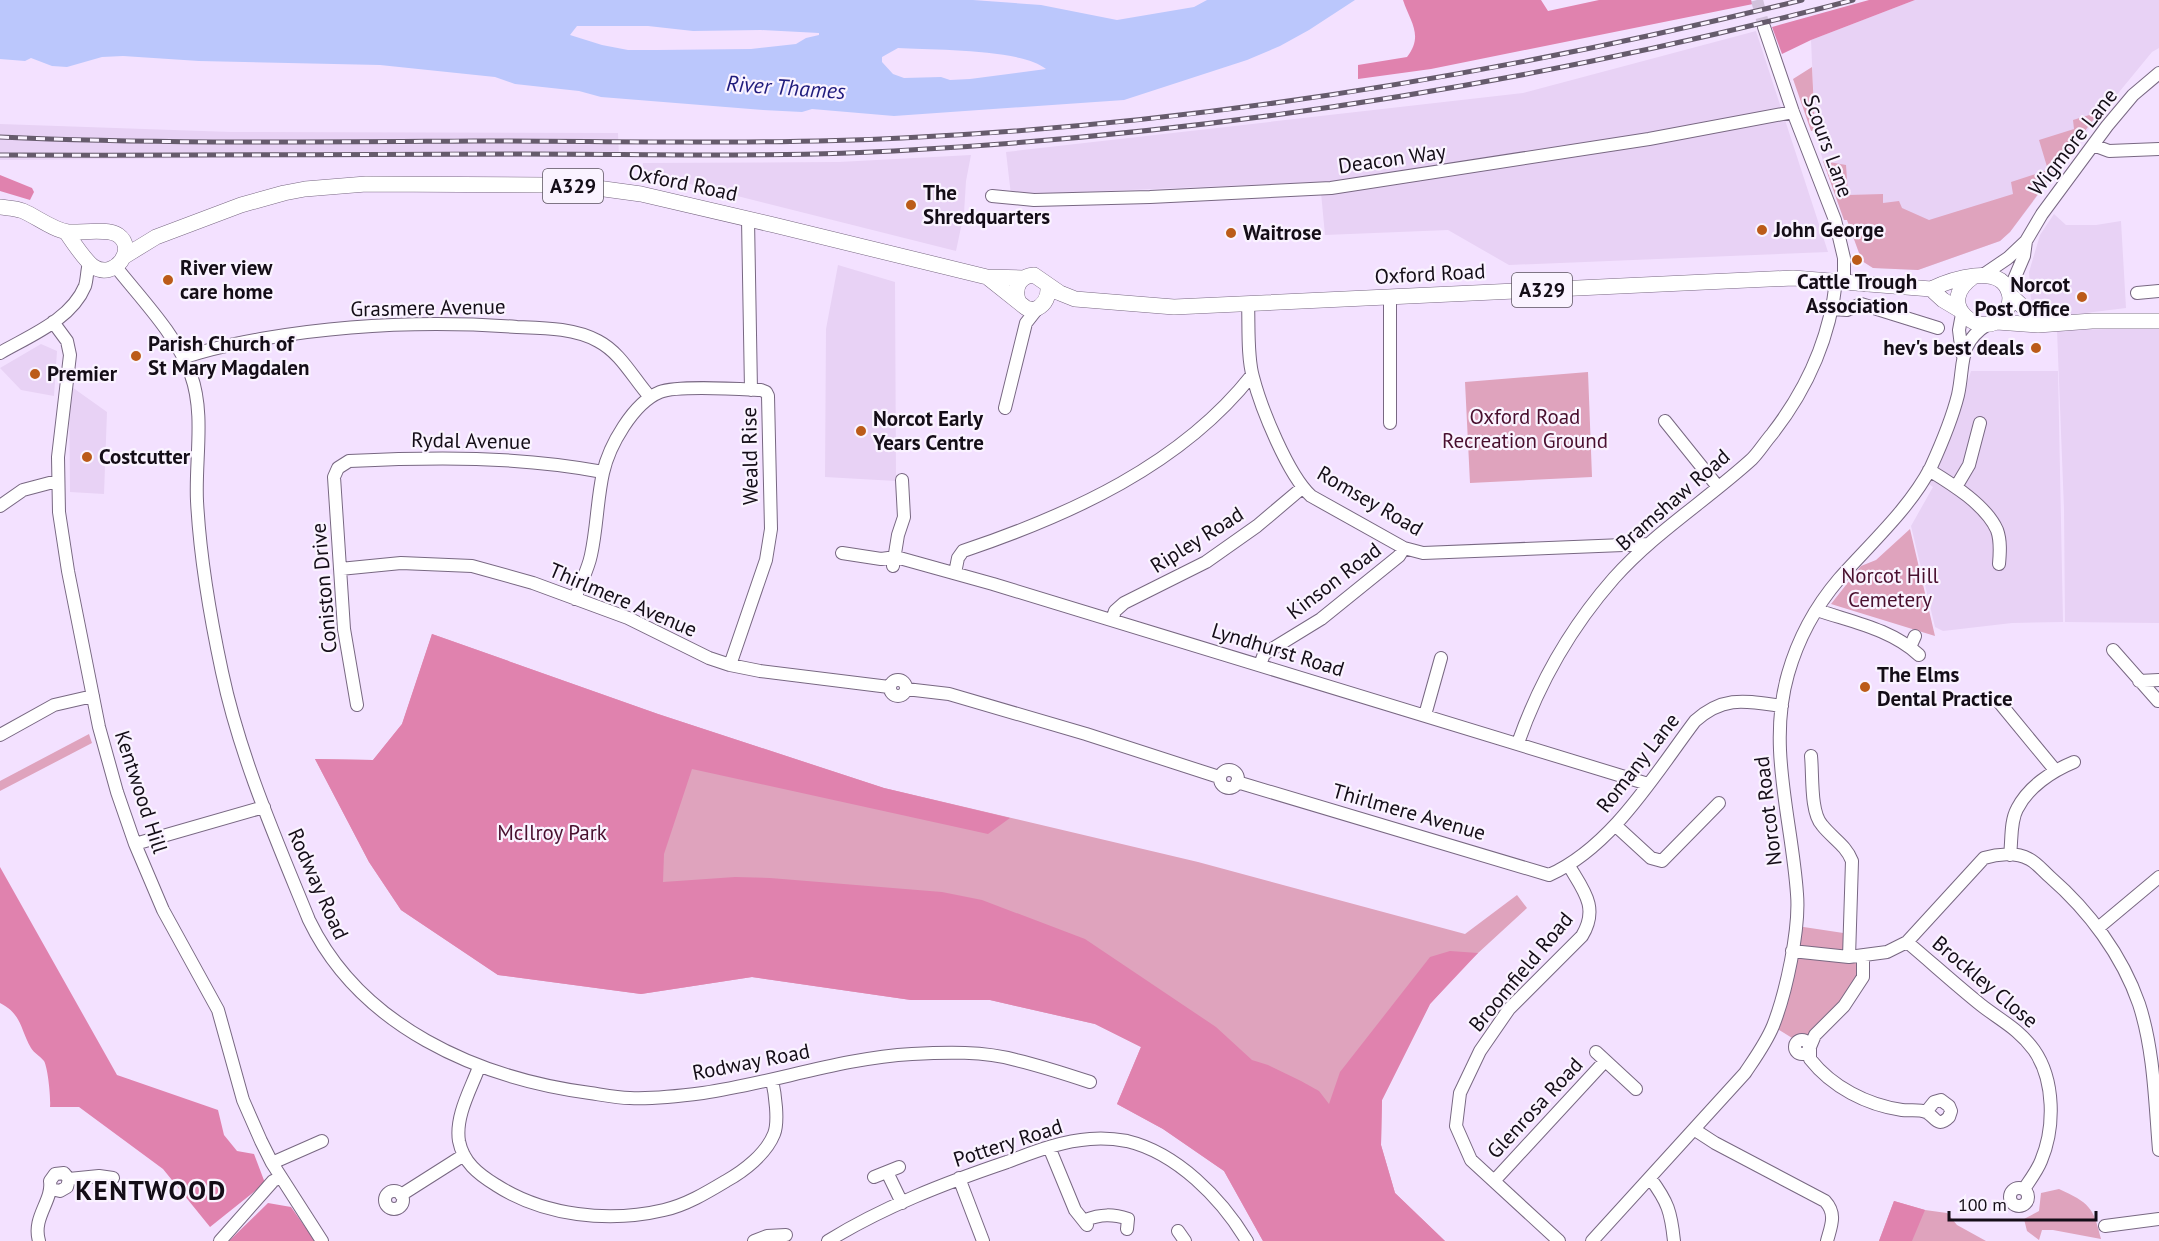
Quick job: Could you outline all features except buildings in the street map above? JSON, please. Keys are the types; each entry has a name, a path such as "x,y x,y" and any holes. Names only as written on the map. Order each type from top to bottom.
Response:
{"main road":[{"name":"Oxford Road","path":"116,264 156,237 284,193 322,186 366,184 588,187 641,194 987,278 1023,278"},
{"path":"0,207 20,209 66,232 96,268 116,264 124,243 116,234 66,232"},
{"path":"87,260 88,243 99,232"},
{"name":"Oxford Road","path":"116,234 156,237"},
{"path":"1034,275 1048,285 1048,295 1030,305 1016,290 1023,278 1034,275"},
{"name":"Oxford Road","path":"1048,285 1075,299 1173,307 1793,278 1931,289 1943,283 1978,276"},
{"path":"1960,312 1958,292 1964,283 1978,276 1994,276 2003,282 2009,293 2032,316 2049,324"},
{"name":"Oxford Road","path":"987,278 1030,305 1057,305 1075,299"},
{"path":"1931,289 1975,322 2019,325 2159,321"},
{"path":"1993,323 2006,310 2009,293"}],"street":[{"name":"Scours Lane","path":"1764,27 1793,112 1835,220 1844,258 1840,281"},
{"name":"Wigmore Lane","path":"1978,276 2008,258 2026,241 2042,214 2124,105 2159,73"},
{"name":"Deacon Way","path":"992,196 1034,200 1331,188 1638,141 1793,112"},
{"path":"2093,145 2109,151 2159,149"},
{"name":"Weald Rise","path":"730,665 766,560 771,529 768,396 761,390 750,390 748,219"},
{"name":"Wigmore Lane","path":"2009,293 2024,256 2026,241"},
{"path":"86,285 87,260"},
{"path":"0,353 53,322 69,308 86,285 116,264"},
{"name":"Rodway Road","path":"116,264 171,337 191,375 197,417 197,501 207,592 222,673 242,747 320,943 347,979 375,1006 413,1034 479,1066 551,1088 631,1098 702,1093 859,1061 912,1054 968,1053 1014,1059 1090,1083"},
{"name":"Bramshaw Road","path":"1518,743 1540,688 1581,620 1614,578 1648,544 1754,457 1782,422 1820,353 1840,281"},
{"path":"2137,293 2159,291"},
{"path":"1389,423 1390,297"},
{"name":"Romsey Road","path":"1248,303 1252,375 1291,470 1302,488 1311,496 1404,548 1423,553 1648,544"},
{"path":"1833,309 1847,310 1861,304 1938,328"},
{"path":"1005,408 1030,305"},
{"name":"Norcot Road","path":"1592,1241 1745,1073 1773,1026 1797,926 1797,895 1779,753 1782,706 1788,675 1800,640 1816,610 1839,580 1879,537 1929,470 1958,395 1962,358 1960,312"},
{"name":"Kentwood Hill","path":"53,322 67,341 70,355 58,457 59,512 68,572 99,727 117,792 162,910 218,1010 243,1100 272,1163 322,1241"},
{"name":"Norcot Road","path":"1962,358 1975,334 1993,323"},
{"name":"Grasmere Avenue","path":"183,358 210,348 297,333 395,324 471,324 562,330 596,340 612,350 650,397"},
{"path":"955,573 958,558 963,551 1069,511 1143,471 1191,436 1231,402 1252,375"},
{"path":"575,598 590,558 603,471 616,439 636,409 661,391 676,389 750,390"},
{"path":"1665,422 1718,487"},
{"path":"1956,487 1969,465 1980,423"},
{"name":"Rydal Avenue","path":"338,468 349,461 424,457 524,460 603,471"},
{"name":"Coniston Drive","path":"338,468 334,477 344,629 357,705"},
{"path":"1929,470 1974,502 1997,531 2000,545 1999,564"},
{"path":"894,562 903,517 902,480"},
{"path":"0,506 23,490 57,482"},
{"name":"Ripley Road","path":"1112,620 1115,611 1124,603 1206,562 1257,526 1302,488"},
{"name":"Kinson Road","path":"1260,665 1264,654 1320,619 1399,556 1404,548"},
{"name":"Lyndhurst Road","path":"842,553 955,573 1648,784"},
{"name":"Thirlmere Avenue","path":"340,569 401,563 472,566 533,583 628,618 709,658 730,665 760,671 890,687 891,682 903,681 906,689 949,694 1086,734 1219,777 1225,770 1231,770 1238,776 1238,782 1533,871 1549,875 1569,866"},
{"path":"1816,610 1885,633 1915,646"},
{"path":"2113,650 2158,701"},
{"path":"1425,715 1441,658"},
{"path":"2139,681 2159,680"},
{"path":"0,735 54,705 93,696"},
{"name":"Romany Lane","path":"1569,866 1616,825 1695,721 1716,706 1731,701 1782,706"},
{"path":"1999,702 2055,770"},
{"path":"1811,756 1816,815 1821,825 1848,850 1852,861 1850,957"},
{"path":"2010,855 2017,809 2028,793 2055,770 2074,762"},
{"path":"1616,825 1651,858 1662,861 1719,803"},
{"path":"135,844 264,807"},
{"path":"1792,951 1850,957 1887,952 1910,939 1984,858 1996,854 2028,858 2079,905 2098,928 2131,985 2154,1046 2159,1150"},
{"name":"Broomfield Road","path":"1559,1241 1470,1160 1456,1126 1460,1093 1480,1051 1509,1009 1582,936 1589,924 1590,911 1585,893 1569,866"},
{"path":"2098,928 2159,877"},
{"name":"Brockley Close","path":"1910,939 1982,1006 2007,1022 2034,1051 2044,1071 2050,1097 2050,1129 2041,1162 2024,1189"},
{"path":"1863,956 1863,977 1844,1006 1815,1035 1810,1047 1810,1059 1836,1085 1882,1106 1926,1112"},
{"name":"Glenrosa Road","path":"1494,1181 1601,1057 1636,1089"},
{"path":"479,1066 458,1129 464,1155 479,1175 503,1190 536,1204 598,1216 664,1210 709,1191 735,1176 763,1152 775,1132 772,1080"},
{"path":"1695,1130 1715,1143 1825,1201 1832,1208 1833,1220 1827,1241"},
{"name":"Pottery Road","path":"829,1241 858,1223 959,1178 1049,1147 1091,1138 1125,1141 1147,1148 1189,1174 1231,1216 1247,1241"},
{"path":"272,1163 322,1141"},
{"path":"1049,1147 1075,1210 1086,1223 1104,1214 1116,1215 1128,1219 1127,1229"},
{"path":"401,1195 464,1155"},
{"path":"874,1177 893,1169 902,1203"},
{"path":"39,1241 37,1235 40,1213 51,1189 50,1181 55,1174 64,1173 69,1179 99,1176 113,1178"},
{"path":"220,1241 273,1181 281,1177"},
{"path":"959,1178 983,1241"},
{"path":"1650,1178 1671,1214 1674,1241"},
{"path":"2105,1226 2159,1219"},
{"path":"754,1241 766,1236 786,1235"}],"shaded area":[{"path":"1915,0 2159,0 2159,48 2152,52 2083,136 2010,232 2000,241 1918,270 1873,268 1862,261 1847,220 1844,220 1823,161 1815,130 1811,40"},
{"path":"1756,31 1828,252 1509,265 1448,230 1325,235 1320,182 1011,195 1006,152 1523,93"},
{"path":"0,124 231,132 618,133 619,157 0,160"},
{"path":"971,155 966,181 964,213 956,251 642,172 643,163 839,162"},
{"path":"2054,214 2066,225 2096,225 2121,221 2126,308 2061,316 2044,311 2031,299 2029,272 2040,235"},
{"name":"Norcot Early Years Centre","path":"838,265 895,282 896,481 825,477 826,329"},
{"path":"2159,328 2159,623 2065,622 2064,509 2057,330"},
{"path":"41,344 57,351 54,396 21,390 0,368"},
{"path":"1971,371 2058,371 2063,622 2012,623 1943,631 1935,627 1911,526 1933,487 1926,482 1941,462"},
{"path":"69,385 107,412 104,494 70,492"}],"green space":[{"path":"1403,0 1541,0 1548,11 1599,0 1751,0 1753,4 1431,69 1358,79 1358,65 1407,57 1412,49 1415,42 1414,28"},
{"path":"1869,0 1915,0 1811,40 1782,54 1772,27"},
{"path":"1812,67 1815,130 1811,131 1793,79"},
{"path":"2099,112 2010,232 2000,241 1918,270 1873,268 1862,261 1847,220 1844,220 1823,161 1846,165 1848,195 1883,194 1883,203 1899,201 1902,208 1929,220 2013,194 2011,182 2048,170 2039,140 2074,129 2073,120"},
{"path":"0,175 32,188 34,192 30,200 0,191"},
{"name":"Oxford Road Recreation Ground","path":"1588,372 1592,477 1470,483 1465,382"},
{"name":"Norcot Hill Cemetery","path":"1910,529 1935,636 1831,604 1861,566 1876,560"},
{"name":"McIlroy Park","path":"432,634 658,714 884,788 1198,862 1465,934 1517,895 1527,908 1465,965 1430,1004 1382,1100 1381,1145 1395,1193 1445,1241 1263,1241 1224,1171 1163,1129 1117,1104 1141,1047 1095,1024 990,1000 911,1000 752,977 641,994 498,975 401,910 369,862 315,759 373,760 402,724"},
{"name":"McIlroy Park","path":"432,634 658,714 884,788 1010,818 988,834 692,769 664,854 663,882 735,877 770,878 942,892 982,900 1085,939 1216,1027 1252,1060 1268,1065 1319,1091 1329,1104 1340,1072 1430,957 1450,951 1478,953 1430,1004 1382,1100 1381,1145 1395,1193 1445,1241 1263,1241 1224,1171 1163,1129 1117,1104 1141,1047 1095,1024 990,1000 911,1000 752,977 641,994 498,975 401,910 369,862 315,759 373,760 402,724"},
{"path":"89,734 92,743 0,791 0,781"},
{"path":"0,867 117,1075 218,1110 224,1135 237,1151 254,1154 265,1183 210,1227 163,1169 79,1107 50,1107 49,1084 44,1061 31,1048 17,1017 0,1003"},
{"path":"1797,926 1850,934 1850,957 1863,956 1863,977 1807,1053 1802,1054 1796,1051 1797,1041 1773,1026"},
{"path":"2059,1189 2077,1198 2088,1207 2095,1219 2101,1239 2042,1230 2039,1240 2027,1231 2024,1219 2039,1211 2041,1193"},
{"path":"1894,1201 1925,1210 1947,1213 1957,1225 1986,1241 1879,1241"},
{"path":"1894,1201 1925,1210 1912,1241 1879,1241"},
{"path":"268,1203 291,1207 315,1241 229,1241"}],"water":[{"name":"River Thames","path":"0,0 973,0 1041,5 1117,20 1194,7 1207,0 1355,0 1280,46 1247,60 1124,100 894,116 812,109 802,112 763,110 601,97 579,91 515,84 495,77 380,65 199,61 123,56 102,57 67,67 52,66 31,58 25,61 0,59","holes":["577,26 648,26 693,31 761,30 819,33 819,35 806,38 796,44 751,49 628,50 570,35","898,48 998,54 1034,62 1046,69 970,79 904,78 893,74 882,62 882,57"]}],"tunnel":[{"path":"1757,0 1764,27"}],"railway":[{"path":"0,137 178,142 742,142 902,138 1016,131 1129,121 1355,91 1580,50 1802,0"},
{"path":"0,155 766,155 910,150 1029,142 1267,116 1385,99 1620,55 1853,0"}],"place":[{"name":"The Shredquarters","path":"911,205"},
{"name":"John George","path":"1762,230"},
{"name":"Waitrose","path":"1231,233"},
{"name":"Cattle Trough Association","path":"1857,260"},
{"name":"River view care home","path":"168,280"},
{"name":"Norcot Post Office","path":"2082,297"},
{"name":"hev's best deals","path":"2036,348"},
{"name":"Parish Church of St Mary Magdalen","path":"136,356"},
{"name":"Premier","path":"35,374"},
{"name":"Norcot Early Years Centre","path":"861,431"},
{"name":"Costcutter","path":"87,457"},
{"name":"The Elms Dental Practice","path":"1865,687"}],"district":[{"name":"KENTWOOD","path":"151,1191"}]}
